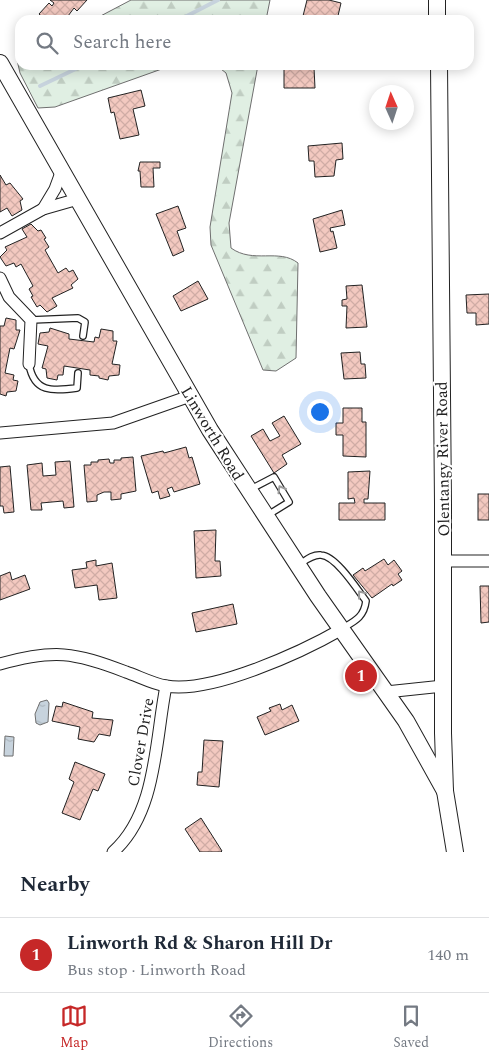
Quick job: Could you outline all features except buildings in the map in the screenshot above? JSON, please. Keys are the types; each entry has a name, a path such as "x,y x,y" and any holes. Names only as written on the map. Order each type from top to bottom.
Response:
{"main road":[{"path":"436,0 437,15"},
{"name":"Linworth Road","path":"0,63 190,396 298,566 406,721 445,791"},
{"name":"Olentangy River Road","path":"438,70 445,791 455,852"}],"street":[{"path":"43,209 55,189 62,170"},
{"path":"0,232 43,209 78,199"},
{"path":"0,278 4,300 31,320 28,364"},
{"path":"0,433 113,423 190,396"},
{"path":"444,561 489,561"},
{"path":"0,664 30,656 56,654 82,656 166,686 210,684 265,665 321,641 342,629"},
{"name":"Clover Drive","path":"113,852 129,834 144,808 152,777 166,686"},
{"path":"386,692 443,686"}],"lane":[{"path":"31,320 78,318 85,322 83,336"},
{"path":"28,364 31,378 40,387 59,390 77,388 78,373"},
{"path":"249,490 274,477 289,502 266,516"},
{"path":"298,566 314,555 322,554 331,558 366,601 365,611 360,618 342,629"}],"green space":[{"path":"131,0 270,0 267,15 102,15"},
{"path":"19,70 159,70 55,107 38,108"},
{"path":"222,70 257,70 229,223 231,248 239,253 283,257 298,263 296,358 276,371 263,370 211,245 210,227 232,93 226,73"}],"water":[{"path":"47,700 49,703 48,722 40,725 36,723 35,714 40,702"},
{"path":"5,736 14,737 13,756 4,756"}],"waterway":[{"path":"189,15 218,0"},
{"path":"40,86 74,70"}],"place":[{"name":"Linworth Rd & Sharon Hill Dr","path":"361,676"}]}
